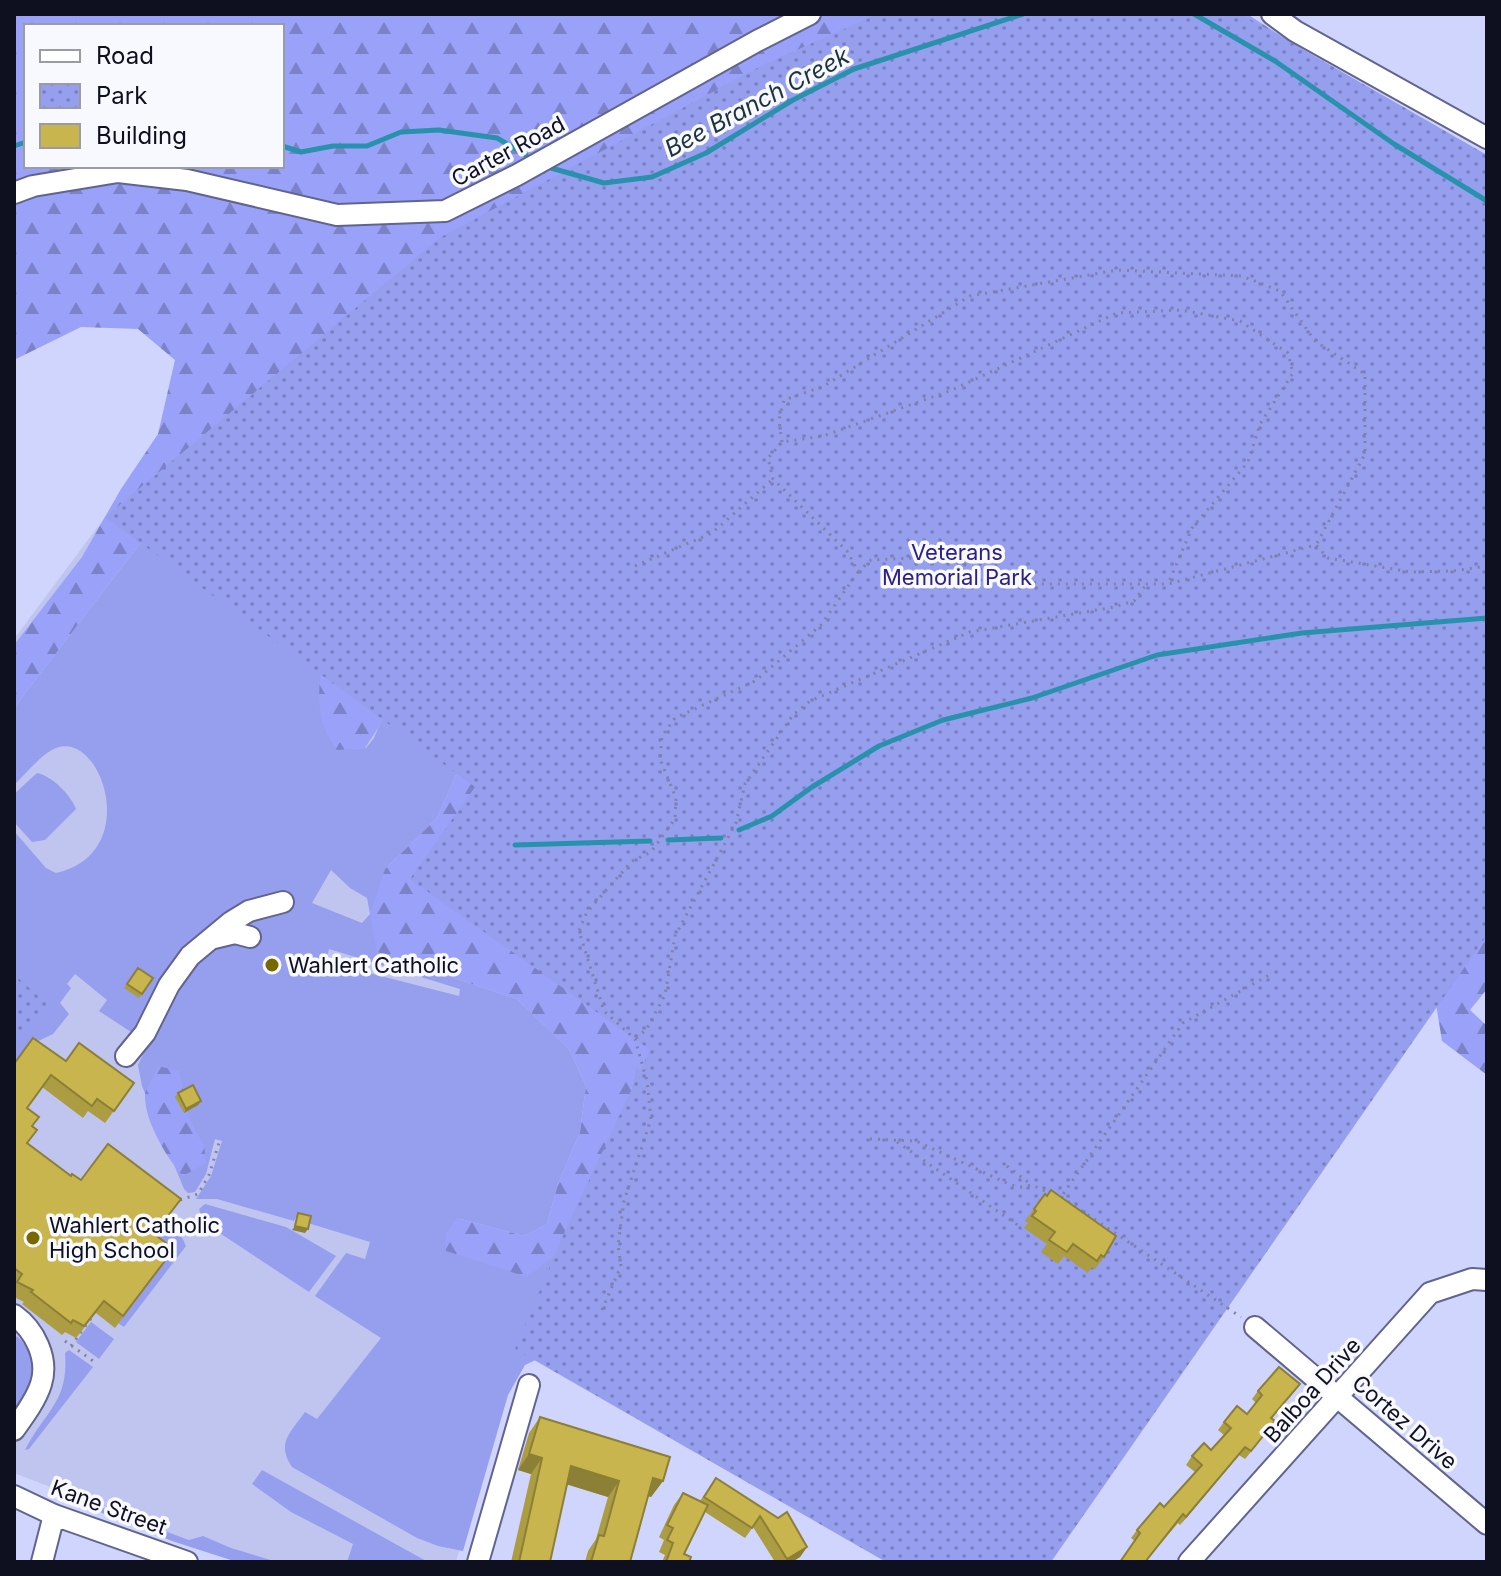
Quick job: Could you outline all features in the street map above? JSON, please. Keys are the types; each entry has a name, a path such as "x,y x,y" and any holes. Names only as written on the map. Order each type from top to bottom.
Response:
{"street":[{"name":"Carter Road","path":"14,193 33,186 118,172 187,180 337,215 445,211 517,175 810,14"},
{"path":"1272,14 1295,31 1487,138"},
{"path":"126,1056 145,1033 169,985 190,956 249,911 283,902"},
{"path":"214,938 235,933 250,937"},
{"name":"Balboa Drive","path":"1189,1562 1430,1293 1472,1279 1487,1280"},
{"path":"14,1315 36,1338 42,1362 41,1383 14,1430"},
{"name":"Cortez Drive","path":"1255,1327 1487,1524"},
{"path":"478,1562 529,1385"},
{"name":"Kane Street","path":"14,1496 54,1515 187,1562"},
{"path":"42,1562 54,1515"}],"path":[{"path":"602,1310 621,1266 618,1245 624,1201 651,1119 647,1081 635,1039 604,1011 579,931 587,912 632,861 651,852 675,819 676,798 660,759 662,736 675,718 755,681 821,625 858,572 871,560 934,557 1040,584 1146,585 1168,584 1316,545 1365,454 1365,374 1315,341 1280,291 1242,276 1117,270 970,296 824,386 784,400 779,420 782,442"},
{"path":"858,572 848,552 773,479 768,458 782,442 823,436 952,390 1117,313 1181,310 1240,321 1288,353 1293,373 1260,424 1248,462 1192,528 1168,584"},
{"path":"635,566 712,533 773,479"},
{"path":"1316,545 1328,558 1411,572 1487,566"},
{"path":"635,1039 646,1030 665,995 675,936 736,823 745,784 793,715 810,701 970,632 1114,607 1134,601 1146,585"},
{"path":"1061,1197 1183,1023 1271,974"},
{"path":"870,1139 916,1141 1016,1186 1032,1185"},
{"path":"895,1140 1022,1228"},
{"path":"172,1202 198,1194 209,1175 219,1143"},
{"path":"1007,1166 1032,1185 1061,1197 1255,1327"},
{"path":"71,1346 92,1317"},
{"path":"65,1341 96,1363"}],"shaded area":[{"name":"Wahlert Catholic","path":"105,517 475,787 650,1050 508,1378 456,1562 246,1562 14,1473 14,639"}],"green space":[{"name":"Veterans Memorial Park","path":"14,14 1247,14 1374,95 1487,158 1487,989 1470,1010 1487,1026 1487,1075 1442,1041 1436,1004 647,1081 636,1065 630,1097 596,1214 554,1256 527,1277 446,1251 446,1233 457,1218 524,1236 547,1224 558,1184 580,1132 586,1086 569,1049 517,999 377,952 370,914 385,869 437,818 487,704 395,702 365,748 337,750 321,718 321,663 149,532 14,708 14,645 82,557 121,489 158,434 175,360 138,329 81,327 14,360"},
{"name":"Veterans Memorial Park","path":"878,14 1241,14 1487,155 1487,935 1051,1562 886,1562 515,1349 561,1240 650,1050 410,879 475,787 105,517 441,237 765,64"},
{"name":"Wahlert Catholic","path":"149,532 322,663 337,749 366,748 382,719 487,704 437,818 385,869 377,952 517,999 569,1049 586,1086 580,1132 558,1184 547,1224 524,1236 457,1218 527,1277 630,1097 636,1064 647,1081 546,1355 525,1365 508,1395 463,1551 417,1538 292,1467 287,1459 287,1438 305,1412 317,1419 381,1338 315,1296 346,1253 365,1259 370,1242 296,1217 294,1221 217,1199 196,1199 211,1176 222,1141 215,1139 206,1174 195,1192 188,1193 142,1086 138,1065 164,1009 199,958 235,930 237,911 140,1029 131,1032 99,1011 107,1000 75,974 67,984 71,988 60,1003 69,1014 53,1034 34,1043 14,1065 14,831 46,868 56,873 83,861 99,843 106,820 106,797 99,775 88,757 73,747 50,751 14,785 14,708","holes":["331,870 350,888 367,898 370,914 362,923 312,903","329,949 460,989 459,996 326,962"]},
{"path":"37,773 60,787 76,809 45,840 32,842 14,822 14,794"},
{"path":"17,977 47,1004 17,1040 14,1037 14,980"},
{"path":"158,1066 179,1071 190,1120 204,1145 206,1163 183,1176 170,1160 148,1116 145,1095"},
{"path":"205,1204 286,1227 336,1256 309,1292 203,1222 199,1209"},
{"path":"167,1223 179,1231 186,1246 124,1327 118,1323 165,1261 146,1247"},
{"path":"91,1322 114,1339 99,1359 76,1342"},
{"path":"17,1336 29,1351 32,1371 26,1393 14,1410 14,1340"},
{"path":"69,1350 93,1367 29,1449 25,1450 59,1395 65,1370 65,1353"},
{"path":"262,1470 428,1562 347,1562 353,1544 291,1512 252,1484"},
{"path":"90,1503 189,1540 203,1536 277,1562 237,1562 172,1541 85,1506"}],"building":[{"path":"138,968 153,978 142,994 127,984"},
{"path":"33,1038 66,1061 79,1043 134,1083 114,1111 97,1099 92,1106 51,1075 27,1108 39,1117 32,1126 37,1130 27,1143 81,1180 108,1144 181,1199 154,1234 174,1249 123,1316 104,1301 84,1326 73,1320 71,1323 31,1292 33,1290 17,1282 22,1274 14,1268 14,1064"},
{"path":"193,1085 201,1101 186,1109 178,1093"},
{"path":"1051,1190 1116,1236 1104,1257 1101,1255 1097,1261 1073,1244 1067,1252 1049,1240 1055,1232 1032,1216 1036,1211 1034,1209"},
{"path":"298,1213 311,1216 308,1229 295,1226"},
{"path":"1279,1367 1300,1384 1271,1418 1275,1421 1251,1451 1245,1447 1186,1517 1183,1514 1145,1562 1120,1562 1140,1533 1137,1530 1160,1503 1164,1507 1202,1465 1192,1456 1204,1443 1211,1450 1231,1428 1224,1422 1237,1406 1247,1414 1262,1395 1258,1391"},
{"path":"540,1417 670,1457 663,1481 653,1478 630,1562 591,1562 599,1535 604,1536 619,1481 571,1466 550,1562 519,1562 542,1458 529,1454"},
{"path":"716,1478 778,1518 787,1512 807,1547 787,1559 760,1516 752,1528 704,1497"},
{"path":"683,1493 708,1505 684,1554 691,1557 689,1562 666,1562 673,1543 667,1540 673,1528 667,1525"}],"waterway":[{"name":"Bee Branch Creek","path":"551,168 604,183 652,177 706,153 793,100 854,69 1023,14"},
{"name":"Bee Branch Creek","path":"1194,14 1275,61 1394,144 1487,201"},
{"name":"Bee Branch Creek","path":"284,147 301,152 333,146 367,146 401,132 439,130 497,138 526,155"},
{"name":"Bee Branch Creek","path":"14,146 24,143"},
{"path":"739,830 772,816 879,746 943,720 1032,698 1157,655 1302,633 1487,618"},
{"path":"668,840 721,838"},
{"path":"515,845 650,841"}],"place":[{"name":"Wahlert Catholic","path":"272,965"},
{"name":"Wahlert Catholic High School","path":"33,1238"}]}
